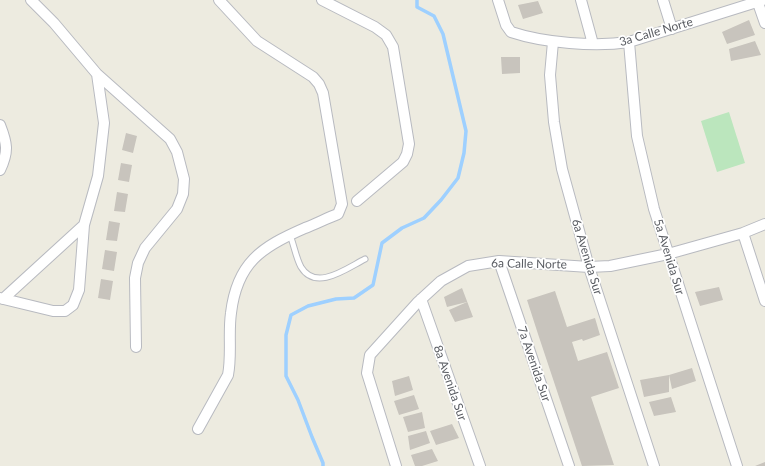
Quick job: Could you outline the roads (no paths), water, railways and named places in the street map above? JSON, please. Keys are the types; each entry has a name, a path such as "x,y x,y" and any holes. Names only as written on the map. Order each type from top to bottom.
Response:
{"street":[{"path":"31,0 54,23 97,74 170,139 177,152 184,179 183,194 177,209 145,248 138,263 136,278 136,347"},
{"path":"198,429 228,375 230,365 231,314 238,282 251,261 261,252 290,235 338,214 341,210 342,204 323,93 319,84 313,77 257,41 219,0"},
{"path":"322,0 380,31 386,35 393,47 409,144 407,154 403,162 357,201"},
{"name":"3a Calle Norte","path":"498,0 506,25 511,32 553,42 593,44 629,42 759,1"},
{"path":"581,0 593,44"},
{"path":"663,0 672,28"},
{"path":"759,1 765,23"},
{"name":"6a Avenida Sur","path":"553,42 550,75 554,122 562,168 589,267 654,466"},
{"name":"5a Avenida Sur","path":"629,42 637,136 654,209 736,466"},
{"path":"2,298 53,311 65,311 73,305 79,290 84,225 98,176 104,123 97,74"},
{"path":"0,125 6,141 6,158 0,170"},
{"name":"6a Calle Norte","path":"396,466 366,373 370,355 421,299 441,281 468,266 499,261 589,267 610,266 668,254 744,233 765,224"},
{"path":"2,298 84,225"},
{"path":"744,233 765,301"},
{"name":"7a Avenida Sur","path":"499,261 569,466"},
{"name":"8a Avenida Sur","path":"421,299 480,466"}],"lane":[{"path":"290,235 301,266 306,274 313,278 322,279 337,274 365,259"}],"waterway":[{"path":"323,466 298,400 286,376 286,335 291,315 308,306 336,299 354,298 373,285 382,243 402,228 424,218 441,200 458,178 464,153 466,131 443,34 434,16 417,7 417,0"}]}
